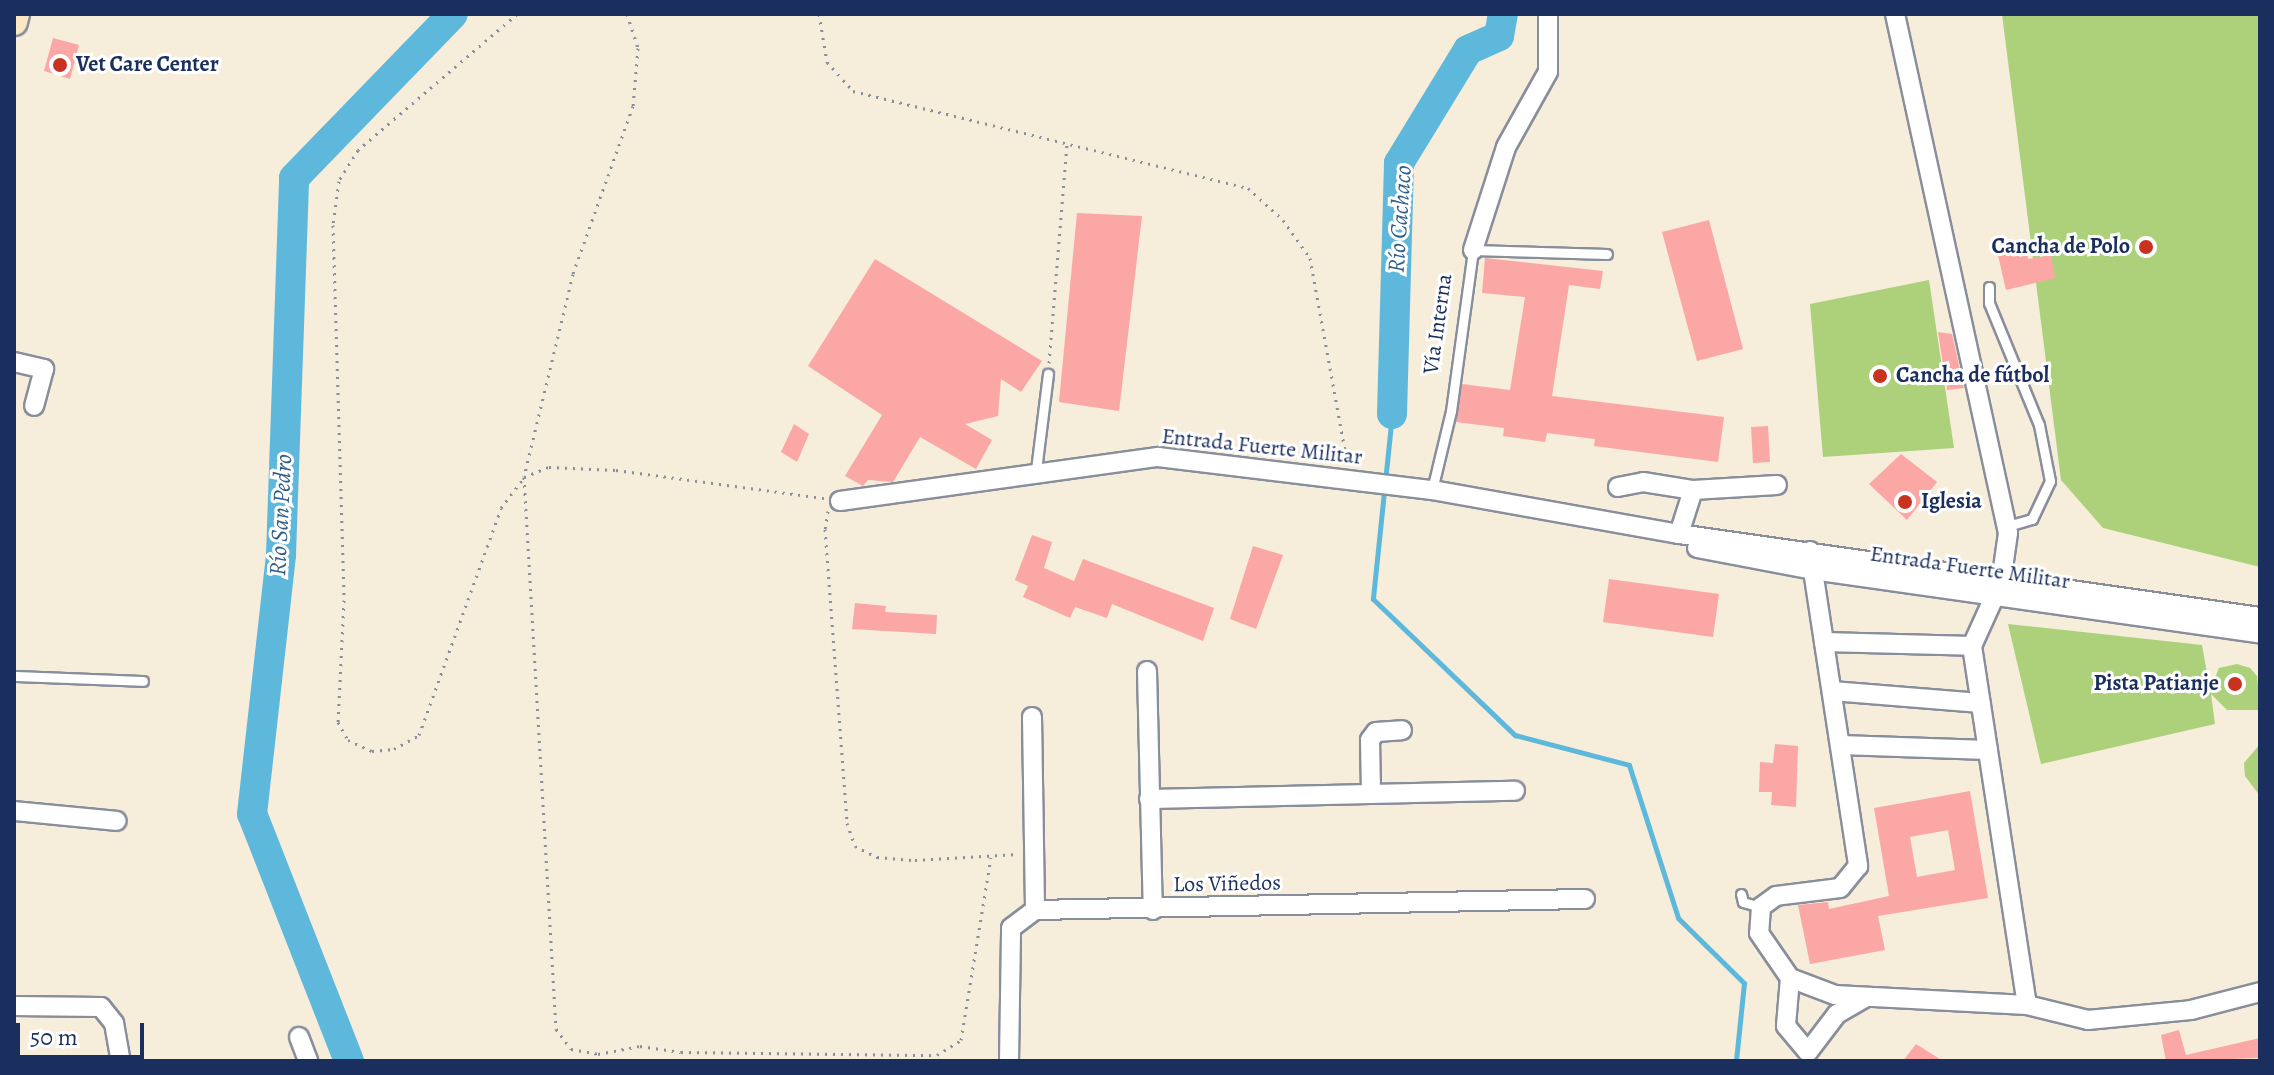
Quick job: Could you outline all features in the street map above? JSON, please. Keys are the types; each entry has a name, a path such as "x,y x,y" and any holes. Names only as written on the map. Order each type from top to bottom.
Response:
{"street":[{"path":"14,22 15,14"},
{"path":"1473,250 1506,147 1548,72 1548,14"},
{"path":"1895,14 2007,526 1998,589 1972,646 2027,1005"},
{"path":"14,362 44,369 34,406"},
{"name":"Entrada Fuerte Militar","path":"840,501 1036,470 1158,457 1430,490 1679,534 1810,551 1998,589 2260,634"},
{"path":"1618,487 1643,482 1693,490 1777,485"},
{"path":"1679,534 1693,490"},
{"name":"Entrada Fuerte Militar","path":"1679,534 1697,548 1813,570 2260,617"},
{"path":"1810,551 1858,866 1852,880 1840,888 1776,896 1761,907 1759,933 1790,978 1835,995 2027,1005 2088,1020 2191,1010 2260,992"},
{"path":"1824,642 1972,646"},
{"path":"1147,671 1153,910"},
{"path":"1832,691 1981,703"},
{"path":"1009,1061 1011,928 1035,910 1032,717"},
{"path":"1371,791 1370,740 1376,732 1402,730"},
{"path":"1840,745 1988,750"},
{"path":"1149,799 1371,791 1515,791"},
{"path":"14,811 117,821"},
{"name":"Los Viñedos","path":"1035,910 1585,899"},
{"path":"1790,978 1786,1026 1810,1056 1837,1014 1867,997"},
{"path":"14,1006 101,1007 114,1023 121,1061"},
{"path":"299,1037 308,1061"}],"lane":[{"name":"Vía Interna","path":"1430,490 1451,411 1473,250 1607,254"},
{"path":"1989,287 1989,303 2039,425 2050,481 2032,519 2007,526"},
{"path":"1036,470 1048,374"},
{"path":"14,676 143,681"},
{"path":"1741,894 1743,902 1761,907"}],"path":[{"path":"517,14 358,150 339,181 333,225 344,600 338,722 348,740 372,751 394,749 419,735 501,508 524,477 549,467 616,470 840,501"},
{"path":"627,14 638,48 633,106 573,274 524,477 556,1029 571,1049 598,1054 640,1046 681,1052 937,1055 961,1040 991,857"},
{"path":"819,14 827,62 853,91 1248,188 1283,220 1310,258 1353,481"},
{"path":"1048,374 1067,143"},
{"path":"840,501 825,515 825,529 847,823 855,846 877,857 902,859 1034,853"}],"green space":[{"name":"Cancha de Polo","path":"2002,14 2260,14 2260,567 2103,528 2061,480"},
{"name":"Cancha de fútbol","path":"1929,280 1954,448 1823,457 1810,304"},
{"path":"2008,624 2202,645 2210,690 2219,668 2237,664 2250,668 2257,676 2260,710 2227,710 2211,694 2215,724 2041,764"},
{"name":"Pista Patianje","path":"2260,744 2260,796 2245,776 2244,763"}],"building":[{"path":"53,38 79,45 70,79 44,71"},
{"path":"1077,213 1142,216 1119,411 1059,402"},
{"path":"1709,220 1743,349 1697,361 1662,232"},
{"path":"2026,245 2028,259 2051,255 2055,278 2006,290 1997,251"},
{"path":"1485,258 1603,271 1600,289 1569,285 1552,396 1724,417 1718,462 1594,446 1595,439 1547,433 1545,442 1503,436 1504,428 1456,422 1462,384 1510,390 1525,297 1482,293"},
{"path":"875,259 1042,361 1021,392 1001,379 998,416 965,424 992,440 976,469 920,437 893,482 868,480 863,486 845,476 882,415 808,366"},
{"path":"1938,332 1952,334 1964,388 1947,390"},
{"path":"794,424 809,434 797,462 781,452"},
{"path":"1768,426 1770,462 1753,463 1751,427"},
{"name":"Iglesia","path":"1901,454 1937,482 1907,520 1869,484"},
{"path":"1032,535 1052,542 1044,568 1074,581 1083,559 1214,608 1203,641 1112,604 1107,618 1075,607 1070,618 1023,597 1028,586 1015,580"},
{"path":"1253,546 1283,555 1256,629 1230,619"},
{"path":"1609,579 1719,594 1713,637 1603,622"},
{"path":"855,603 886,606 885,612 937,615 936,634 852,629"},
{"path":"1775,744 1798,746 1796,807 1771,805 1772,792 1759,792 1760,762 1773,763"},
{"path":"1970,791 1988,898 1878,916 1885,950 1810,964 1798,905 1828,902 1829,909 1889,896 1874,808","holes":["1948,830 1955,870 1917,877 1910,837"]},
{"path":"2179,1030 2186,1055 2260,1038 2260,1058 2166,1061 2161,1035"},
{"path":"1916,1044 1943,1061 1903,1061"}],"waterway":[{"name":"Río San Pedro","path":"349,1061 252,814 281,555 294,178 453,14"},
{"name":"Río Cachaco","path":"1392,414 1399,163 1468,50 1499,36 1503,14"},
{"path":"1392,414 1373,599 1515,735 1629,765 1678,918 1744,983 1736,1061"}],"place":[{"name":"Vet Care Center","path":"60,65"},
{"name":"Cancha de Polo","path":"2146,247"},
{"name":"Cancha de fútbol","path":"1880,376"},
{"name":"Iglesia","path":"1905,502"},
{"name":"Pista Patianje","path":"2235,684"}]}
